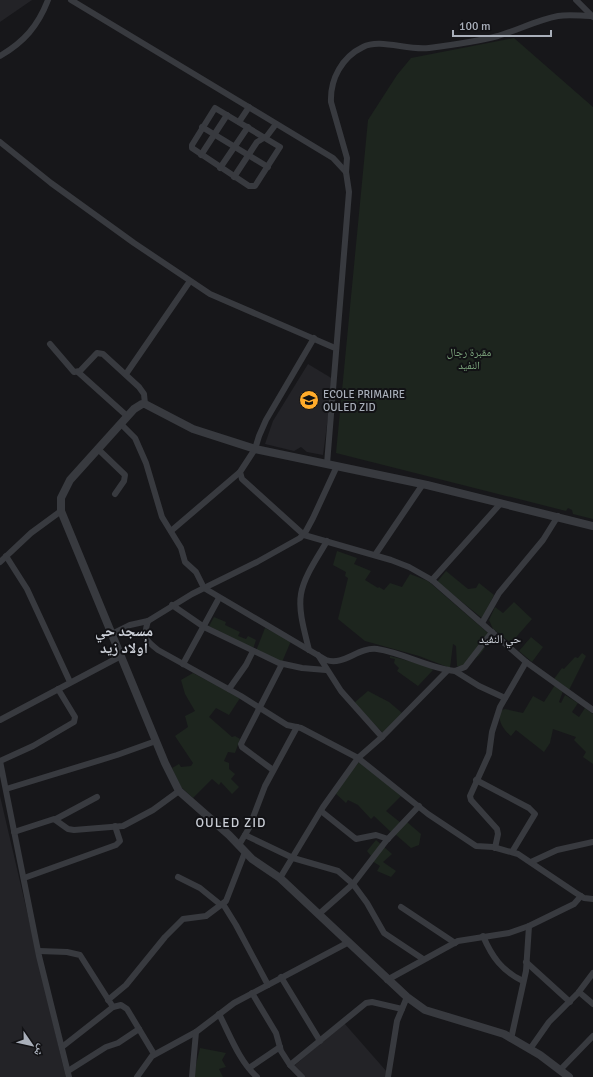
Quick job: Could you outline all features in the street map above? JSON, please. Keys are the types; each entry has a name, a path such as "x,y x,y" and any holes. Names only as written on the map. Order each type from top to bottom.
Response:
{"street":[{"path":"0,56 16,46 31,33 43,14 48,0"},
{"path":"71,0 333,158 346,172"},
{"path":"576,0 592,16"},
{"path":"327,464 335,348 349,192 346,172 347,158 331,102 331,94 342,65 346,59 362,47 378,44 412,49 427,48 484,39 559,16 592,16"},
{"path":"214,108 239,122 278,145 280,149 257,183 252,187 220,168 201,155 192,146 214,108"},
{"path":"239,122 249,108"},
{"path":"201,155 227,115"},
{"path":"234,176 257,142 265,137 276,124"},
{"path":"202,127 268,167"},
{"path":"220,168 248,127"},
{"path":"0,142 51,183 190,281 221,300 335,348"},
{"path":"126,374 190,281"},
{"path":"171,531 240,472 256,449 259,436 266,420 314,338"},
{"path":"50,344 72,372 78,372 127,416"},
{"path":"78,372 94,355 100,352 126,374 144,393 145,404"},
{"path":"569,1077 530,1049 511,1039 484,1027 425,1010 407,997 387,980 349,942 280,878 252,859 239,845 180,791 156,741 61,511 62,498 70,480 127,416 139,406 145,404 193,429 256,449 423,484 558,516 593,526"},
{"path":"121,424 133,435 137,442 151,478 160,510 181,548 185,562 196,572 204,588 326,660 335,662 360,651 376,649 451,670 479,686 505,698"},
{"path":"98,449 125,475 124,481 115,494"},
{"path":"112,634 130,625 148,621 172,605 257,562 304,535 337,466"},
{"path":"240,472 242,479 304,535 327,540 375,555 409,567 432,580 526,662 593,710"},
{"path":"375,555 423,484"},
{"path":"432,580 501,503"},
{"path":"0,562 30,533 61,511"},
{"path":"482,623 499,593 543,540 558,516"},
{"path":"309,650 300,603 301,594 306,580 327,540"},
{"path":"6,556 28,589 70,682"},
{"path":"183,664 219,598"},
{"path":"172,605 204,626 282,664 302,668 326,670"},
{"path":"148,621 145,632 146,640 158,650 229,689 287,725 297,727 358,758 451,831 476,846 512,852 531,862 581,896 593,899"},
{"path":"280,878 339,782 358,758 382,737 451,670 465,667 492,632"},
{"path":"229,689 246,665 253,651"},
{"path":"317,654 341,691 382,737"},
{"path":"0,720 121,656"},
{"path":"495,848 498,834 497,828 470,798 476,780 489,754 495,718 526,662"},
{"path":"274,770 241,745 282,664"},
{"path":"58,689 74,717 74,722 33,746 0,761 38,951 68,1074 106,1047 118,1043 139,1029"},
{"path":"239,845 245,835 274,770 297,727"},
{"path":"6,790 156,741"},
{"path":"476,780 529,808 535,814 512,852"},
{"path":"56,819 68,829 74,830 122,826 147,814 180,791"},
{"path":"14,832 56,819 97,797"},
{"path":"319,914 353,884 388,839 419,806"},
{"path":"321,811 356,839 376,835 388,839"},
{"path":"24,878 116,845 120,841 115,826"},
{"path":"245,835 293,858 336,870 353,884 367,903 384,933 423,959"},
{"path":"531,862 557,850 593,842"},
{"path":"108,1000 130,980 183,919 206,916 222,905 229,894 245,852"},
{"path":"178,877 200,888 222,905 236,925 268,985"},
{"path":"387,980 455,942 509,933 529,926 574,904 581,896"},
{"path":"401,907 455,942"},
{"path":"511,1039 523,981 529,926"},
{"path":"484,936 490,952 501,966 511,976 523,981"},
{"path":"137,1077 154,1054 196,1032 219,1014 252,993 349,942"},
{"path":"38,951 67,952 80,955 113,1007"},
{"path":"526,962 570,1002"},
{"path":"530,1049 549,1022 579,992 593,973"},
{"path":"281,978 320,1041"},
{"path":"579,992 593,1004"},
{"path":"252,993 276,1033 280,1051 290,1065 302,1077"},
{"path":"388,1077 397,1021 407,997"},
{"path":"290,1065 366,1003 372,1002 402,1009"},
{"path":"62,1046 113,1007 124,1006 154,1054"},
{"path":"219,1014 249,1068 257,1077"},
{"path":"192,1077 196,1032"},
{"path":"560,1070 593,1036"},
{"path":"249,1068 280,1047"}],"shaded area":[{"path":"0,0 32,0 0,22"},
{"name":"ECOLE PRIMAIRE OULED ZID","path":"308,364 333,379 323,455 307,452 301,447 294,451 265,444 273,421"},
{"path":"0,796 61,1057 66,1077 0,1077"},
{"path":"344,1023 387,1072 385,1077 304,1077 294,1066"}],"green space":[{"name":"مقبرة رجال النفيد","path":"514,38 593,107 593,519 573,514 572,510 568,508 566,511 336,453 368,120 397,75 411,58"},
{"path":"337,551 357,558 354,564 371,571 365,580 384,590 390,583 402,587 410,574 428,581 488,633 488,639 484,650 471,662 460,667 457,666 456,646 453,644 450,668 419,656 365,641 338,619 348,578 345,576 346,572 333,565"},
{"path":"446,571 468,589 476,588 479,583 494,595 482,618 437,582"},
{"path":"514,602 532,619 511,643 493,629 489,620 495,607 503,613"},
{"path":"214,617 226,622 225,625 240,632 238,636 246,639 248,636 256,640 253,649 209,626"},
{"path":"265,628 291,641 282,662 256,651"},
{"path":"531,637 543,647 532,662 519,651"},
{"path":"582,653 586,656 569,690 554,679 562,668 564,669 575,657 578,658"},
{"path":"390,656 428,666 433,670 418,686 397,671 399,668 394,663 395,659 390,658"},
{"path":"193,673 240,698 229,715 216,708 209,717 232,737 235,736 240,739 235,753 228,752 224,761 229,763 229,769 235,774 231,779 239,787 232,794 221,782 219,785 212,779 193,798 181,787 172,768 179,764 181,767 191,766 193,763 175,736 188,727 185,716 195,711 185,694 181,680"},
{"path":"555,685 563,691 559,702 561,703 565,695 578,703 572,712 579,717 585,708 593,714 593,764 583,757 586,752 574,740 576,737 553,729 550,743 544,752 516,730 511,736 502,725 499,711 505,709 523,713 533,696 544,702"},
{"path":"368,691 389,702 402,713 383,733 354,703"},
{"path":"360,761 401,796 386,811 401,823 391,832 374,816 371,819 358,805 348,800 346,803 334,792"},
{"path":"407,822 421,834 419,845 411,848 395,834"},
{"path":"376,840 392,854 383,862 396,871 391,877 377,871 380,866 369,859 371,856 367,851"},
{"path":"200,1048 226,1053 222,1060 226,1067 219,1069 223,1077 195,1077 195,1069"}],"place":[{"name":"ECOLE PRIMAIRE OULED ZID","path":"309,400"}],"district":[{"name":"حي النفيد","path":"500,639"},
{"name":"مسجد حي أولاد زيد","path":"124,640"},
{"name":"OULED ZID","path":"231,822"}]}
